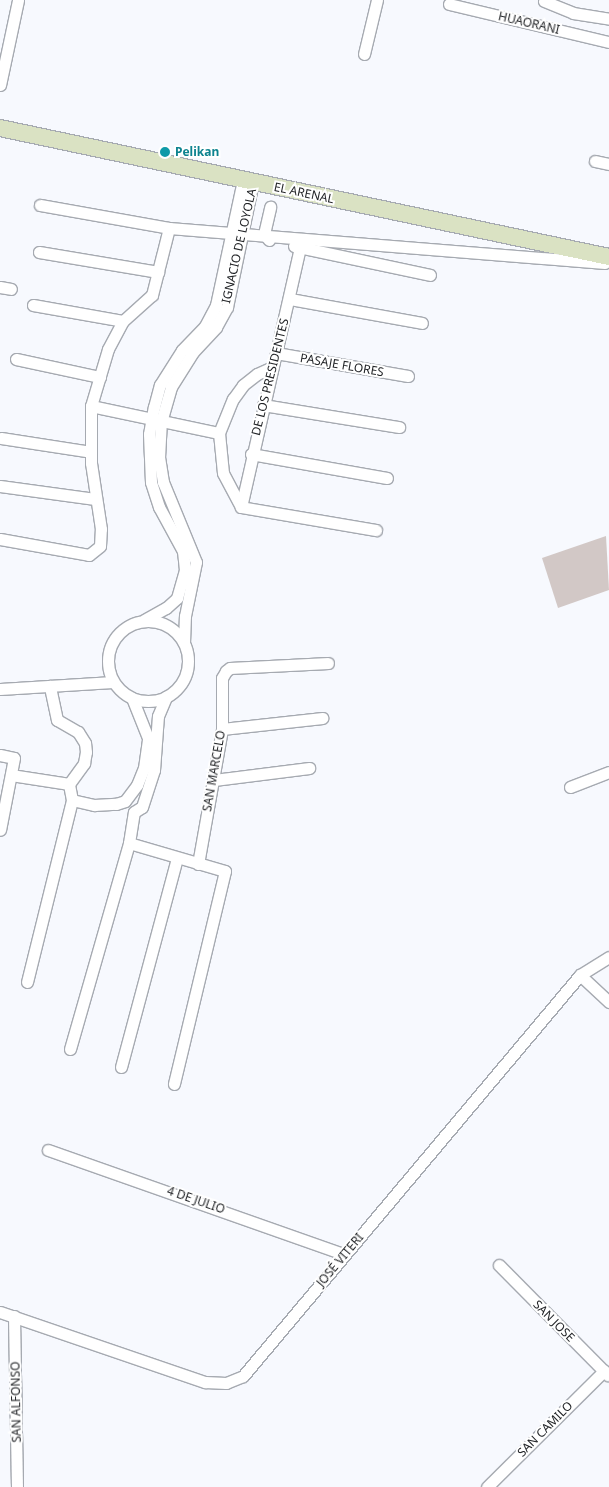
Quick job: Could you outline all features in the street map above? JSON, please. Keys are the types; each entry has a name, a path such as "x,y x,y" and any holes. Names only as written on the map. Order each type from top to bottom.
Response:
{"street":[{"path":"0,85 18,0"},
{"path":"364,54 377,0"},
{"path":"544,2 573,13 609,19"},
{"name":"HUAORANI","path":"449,4 609,42"},
{"name":"EL ARENAL","path":"0,128 609,257"},
{"path":"595,161 609,164"},
{"name":"IGNACIO DE LOYOLA","path":"144,620 166,608 177,598 183,579 182,551 168,512 159,458 156,421 190,349 216,327 226,307 248,181"},
{"path":"40,205 169,228 609,263"},
{"path":"270,207 264,234 268,240 430,275"},
{"path":"0,539 89,555 100,546 101,529 95,499 91,452 91,406 108,349 123,322 152,295 169,228"},
{"name":"DE LOS PRESIDENTES","path":"241,507 251,454 290,299 300,247"},
{"path":"39,252 158,272"},
{"path":"290,299 422,323"},
{"path":"33,305 123,322"},
{"name":"PASAJE FLORES","path":"276,353 408,376"},
{"path":"16,359 100,377"},
{"path":"273,367 257,374 243,385 232,399 219,433 223,473 241,507 376,530"},
{"path":"263,405 399,427"},
{"path":"91,406 219,433"},
{"path":"1,438 91,452"},
{"path":"251,454 387,478"},
{"path":"0,486 95,499"},
{"name":"IGNACIO DE LOYOLA","path":"168,512 196,562 185,616 184,643"},
{"path":"70,1049 129,843 134,812 142,807 154,770 158,716 166,697 184,680 188,655 184,643 177,632 162,623 144,620 126,628 112,643 108,656 113,682 132,698 148,738 144,768 125,801 116,804 72,800"},
{"name":"SAN MARCELO","path":"198,864 222,729 222,678 230,668 328,663"},
{"path":"0,689 113,682"},
{"path":"26,982 72,800 69,784 84,763 86,743 78,732 57,720 50,686"},
{"path":"132,698 154,701 166,697"},
{"path":"222,729 322,718"},
{"path":"0,755 14,758 0,830"},
{"path":"214,780 309,768"},
{"path":"570,787 609,772"},
{"path":"11,775 69,784"},
{"path":"125,801 126,806 134,812"},
{"path":"129,843 225,871 174,1084"},
{"path":"121,1067 177,858"},
{"name":"JOSÉ VITERI","path":"0,1312 205,1382 226,1383 243,1376 580,976 609,957"},
{"path":"580,976 609,1002"},
{"name":"4 DE JULIO","path":"48,1150 344,1254"},
{"name":"SAN JOSE","path":"499,1265 606,1374"},
{"name":"SAN ALFONSO","path":"14,1316 17,1487"},
{"name":"SAN CAMILO","path":"487,1487 606,1374"}],"building":[{"path":"606,536 609,590 558,608 542,558"}],"place":[{"name":"Pelikan","path":"165,152"}]}
